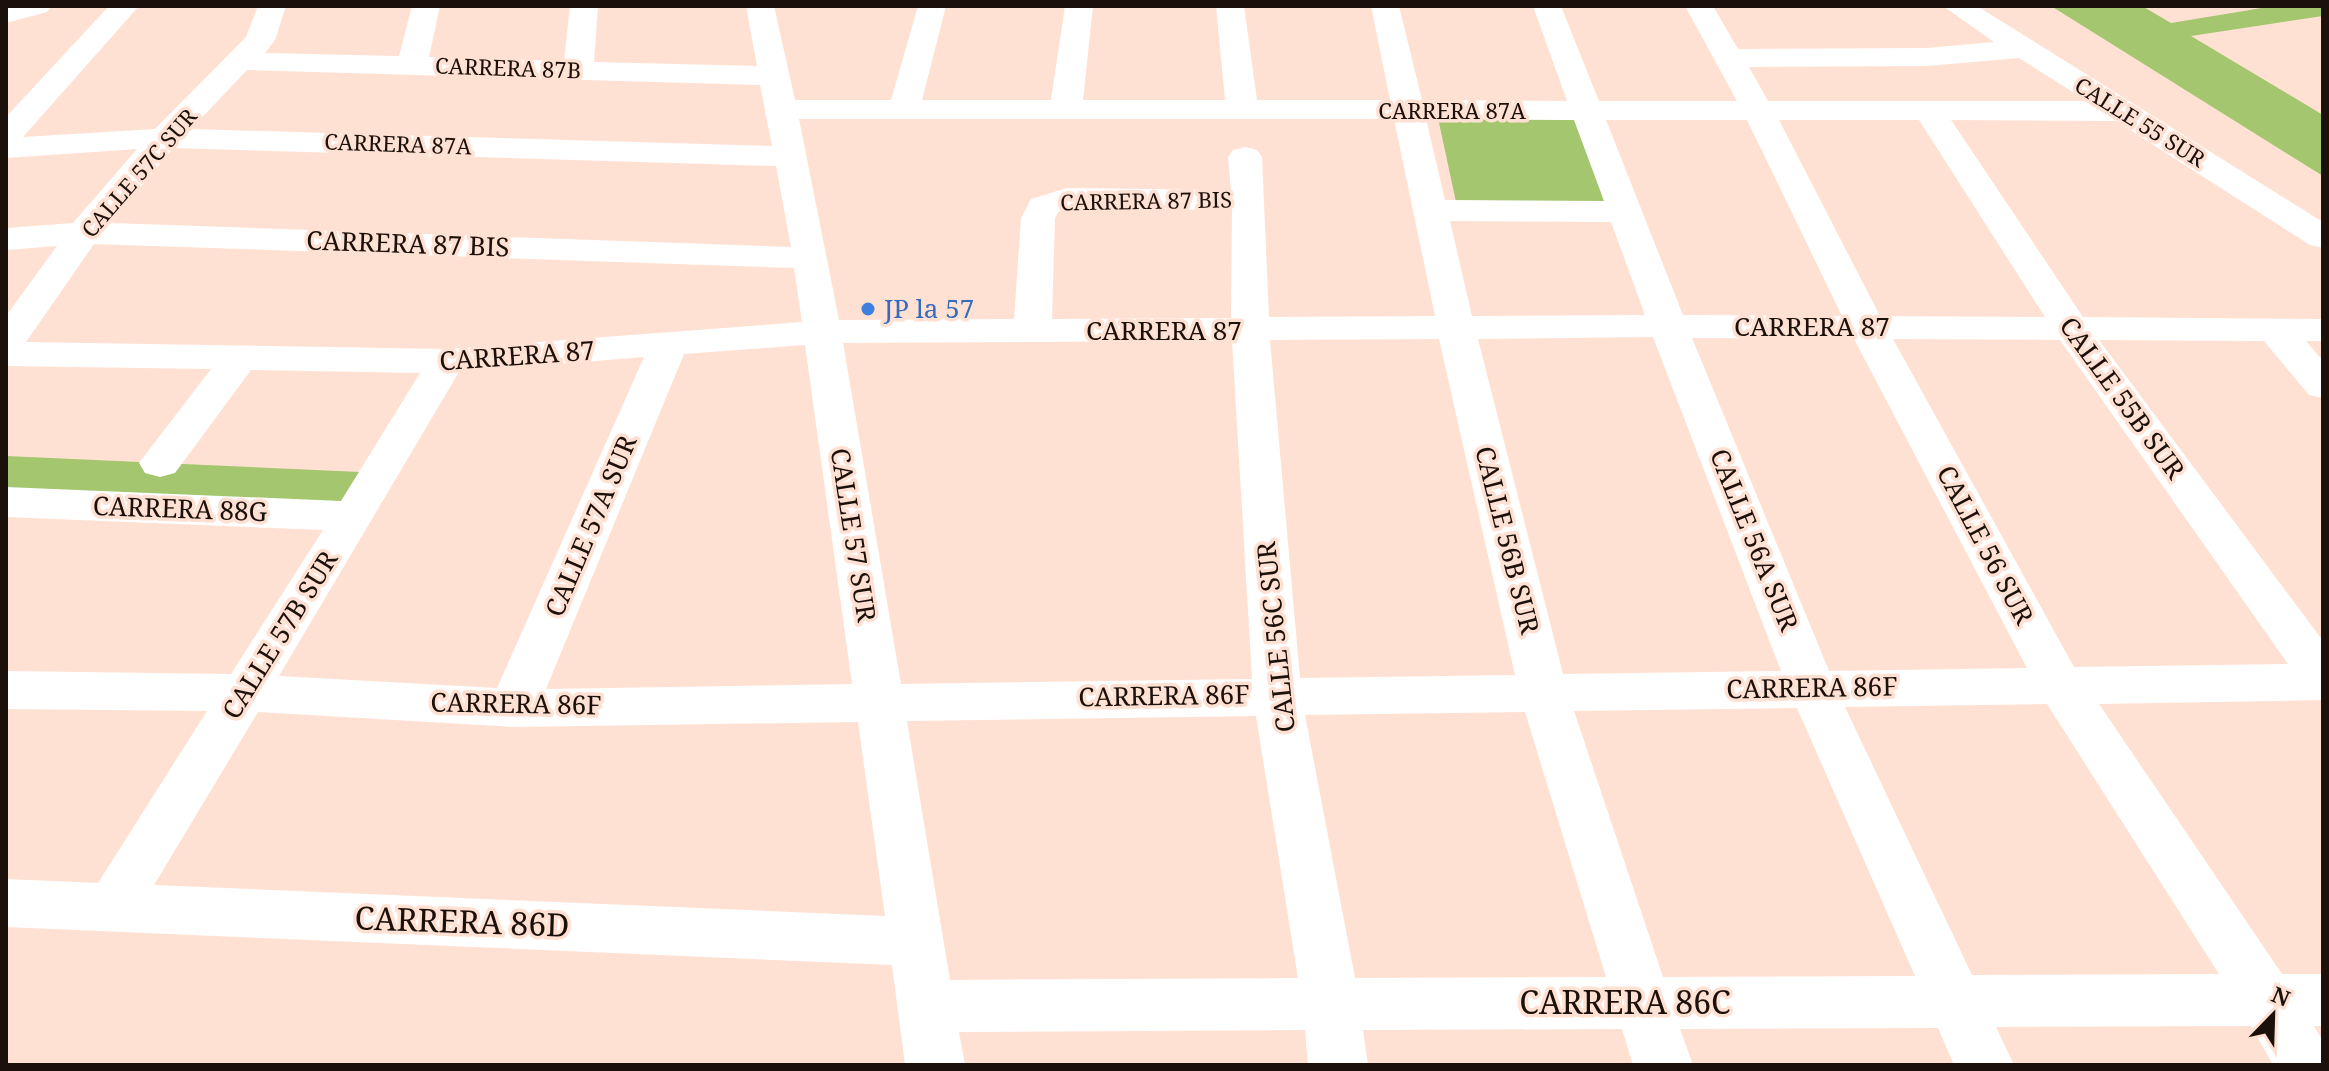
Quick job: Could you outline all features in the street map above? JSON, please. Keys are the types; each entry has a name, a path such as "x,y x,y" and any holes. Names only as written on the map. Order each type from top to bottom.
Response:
{"street":[{"path":"6,14 37,6"},
{"path":"6,136 125,6"},
{"name":"CALLE 57C SUR","path":"6,343 84,233 164,138 260,40 272,6"},
{"path":"412,65 426,6"},
{"path":"577,70 583,43 584,6"},
{"name":"CALLE 57 SUR","path":"760,6 811,258 935,1065"},
{"path":"904,108 932,6"},
{"path":"1066,109 1079,6"},
{"path":"1230,6 1242,110"},
{"name":"CALLE 56B SUR","path":"1385,6 1456,328 1543,691 1646,1003 1663,1065"},
{"name":"CALLE 56A SUR","path":"1547,6 1623,212 1812,688 1984,1065"},
{"name":"CALLE 56 SUR","path":"1699,6 1759,112 1867,327 2060,685 2267,1000 2305,1065"},
{"name":"CALLE 55 SUR","path":"1957,6 2323,237"},
{"path":"1728,58 1927,57 2025,49"},
{"name":"CARRERA 87B","path":"242,61 774,76"},
{"name":"CARRERA 87A","path":"781,109 2124,111"},
{"name":"CALLE 55B SUR","path":"1930,113 2071,328 2323,679"},
{"name":"CARRERA 87A","path":"6,148 164,138 790,157"},
{"name":"CARRERA 87 BIS","path":"1032,331 1038,218 1043,206 1067,198 1247,178"},
{"name":"CALLE 56C SUR","path":"1247,178 1250,331 1277,694 1331,1005 1338,1065"},
{"path":"1430,210 1623,212"},
{"name":"CARRERA 87 BIS","path":"6,239 84,233 811,258"},
{"name":"CARRERA 87","path":"6,354 446,361 822,332 1668,326 2323,330"},
{"path":"2275,330 2323,386"},
{"name":"CALLE 57A SUR","path":"513,708 669,345"},
{"path":"160,463 239,359"},
{"name":"CALLE 57B SUR","path":"112,908 242,693 355,516 446,361"},
{"name":"CARRERA 88G","path":"6,502 355,516"},
{"name":"CARRERA 86F","path":"6,690 242,693 513,708 2323,679"},
{"name":"CARRERA 86D","path":"6,903 828,936 917,943"},
{"name":"CARRERA 86C","path":"926,1006 2323,1000"}],"green space":[{"path":"2051,6 2142,6 2171,23 2274,6 2323,6 2323,16 2191,36 2323,115 2323,176"},
{"path":"1438,118 1577,120 1605,203 1456,202"},
{"path":"6,456 360,472 340,505 6,489"}],"place":[{"name":"JP la 57","path":"868,309"}]}
